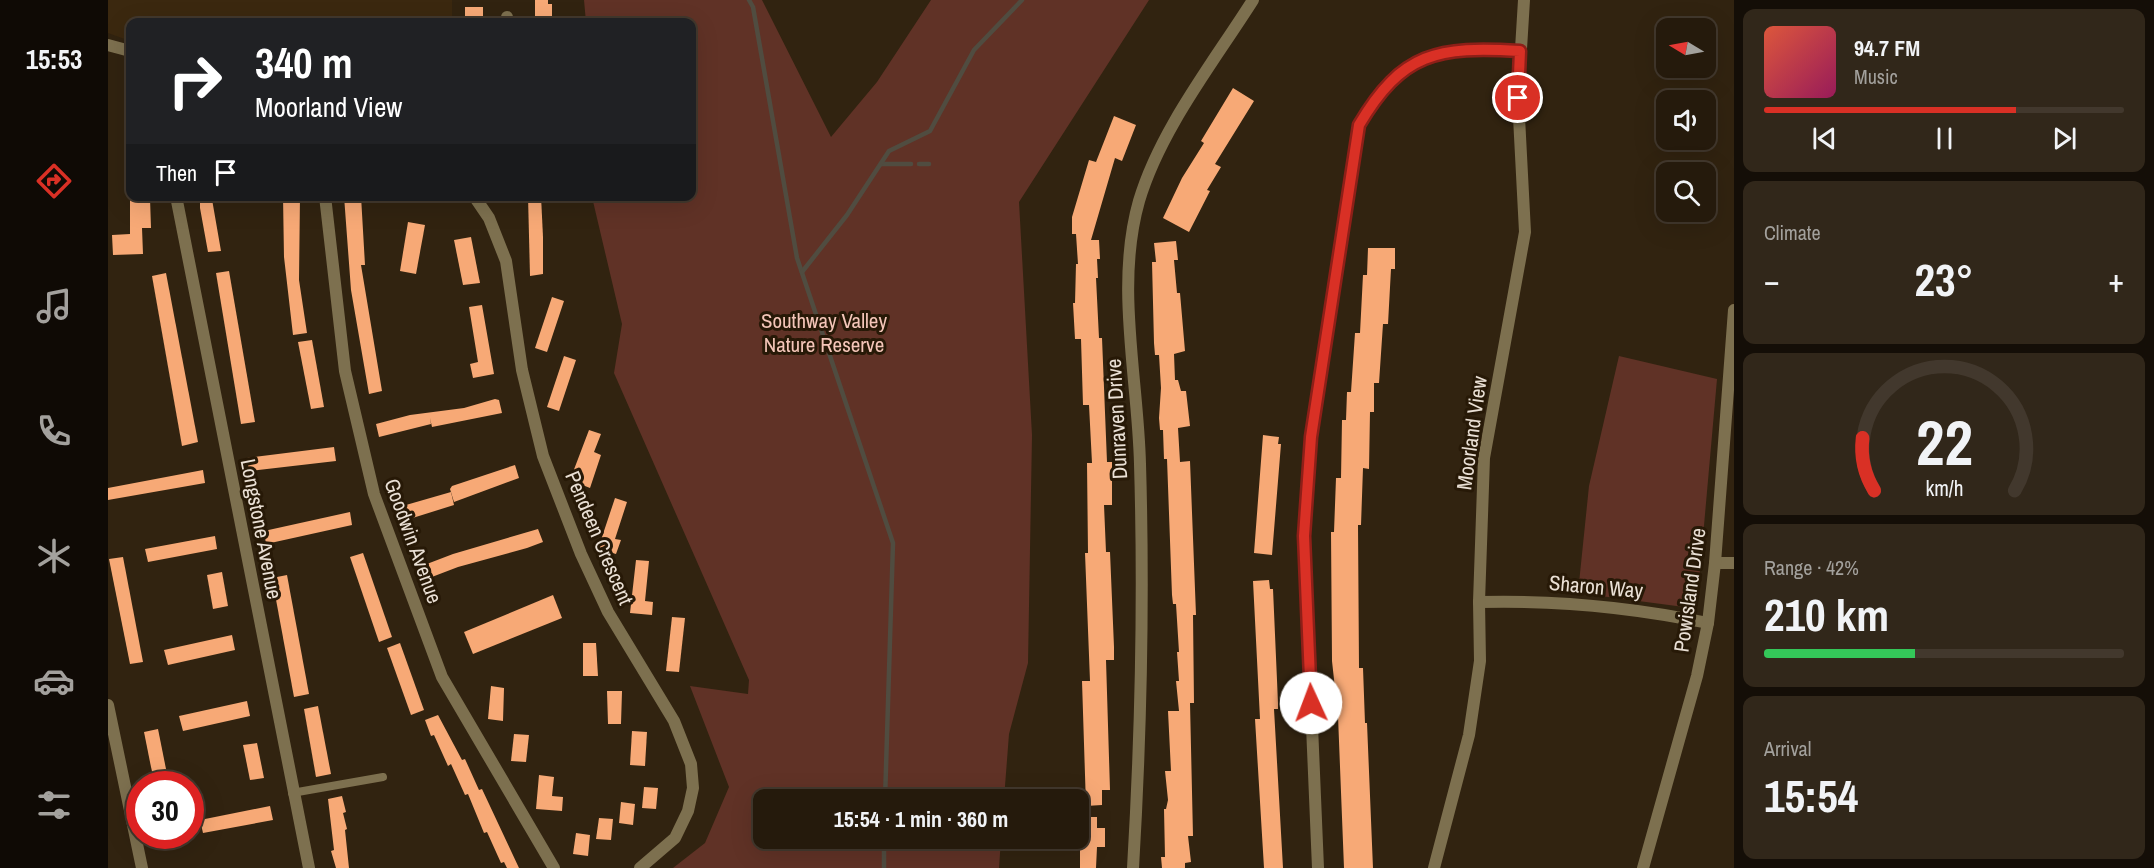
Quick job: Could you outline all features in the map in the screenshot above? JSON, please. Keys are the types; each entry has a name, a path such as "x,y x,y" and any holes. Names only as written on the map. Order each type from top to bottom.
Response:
{"street":[{"name":"Dunraven Drive","path":"1133,868 1142,645 1140,462 1130,300 1130,248 1139,201 1162,144 1252,0"},
{"name":"Moorland View","path":"1434,868 1469,735 1480,661 1479,602 1484,458 1525,232 1518,98 1524,0"},
{"path":"108,45 126,50"},
{"path":"1318,868 1304,536 1311,437 1359,125 1375,98 1393,77 1419,60 1477,48 1520,51"},
{"name":"Longstone Avenue","path":"177,201 292,793 309,868"},
{"name":"Goodwin Avenue","path":"326,201 345,371 374,494 442,677 554,868"},
{"name":"Pendeen Crescent","path":"477,201 489,218 506,261 522,370 543,456 581,554 608,612 674,721 691,764 693,788 688,811 675,838 640,868"},
{"name":"Powisland Drive","path":"1643,868 1697,676 1708,623 1731,402 1734,310"},
{"path":"1716,562 1734,563"},
{"name":"Sharon Way","path":"1479,602 1576,603 1642,609 1708,623"},
{"path":"108,705 142,868"}],"lane":[{"path":"292,793 383,777"}],"shaded area":[{"path":"108,0 452,0 452,18 126,18 126,40 108,33"}],"green space":[{"name":"Southway Valley Nature Reserve","path":"584,0 762,0 831,137 877,82 931,0 1149,0 1019,202 1032,435 1028,663 1009,734 1005,789 753,789 753,849 1000,849 999,868 673,868 705,843 729,787 690,686 748,694 749,680 614,373 622,324 593,201 696,201 696,18 586,18"},
{"path":"1619,356 1717,379 1698,593 1684,607 1578,593 1589,486"}],"building":[{"path":"535,0 548,0 548,4 552,4 552,18 535,18"},
{"path":"465,7 483,7 483,18 465,18"},
{"path":"1233,88 1254,101 1215,164 1221,167 1207,190 1210,191 1189,232 1163,218 1182,178 1204,143 1201,141"},
{"path":"1114,116 1136,125 1122,161 1115,158 1091,240 1099,240 1100,259 1097,259 1098,278 1096,278 1099,338 1102,338 1107,462 1112,462 1112,505 1104,505 1106,552 1110,552 1114,660 1106,660 1110,790 1102,790 1102,805 1089,806 1089,789 1085,789 1082,681 1090,681 1085,553 1088,553 1087,463 1092,463 1089,405 1083,405 1081,339 1075,339 1073,303 1075,303 1076,264 1078,264 1076,234 1072,234 1072,217 1089,160 1096,162"},
{"path":"130,201 150,201 151,228 142,228 143,254 113,255 112,235 130,234"},
{"path":"200,201 212,201 221,251 208,252"},
{"path":"283,201 300,201 299,280 307,333 293,335 284,257"},
{"path":"344,201 361,201 365,265 361,265 382,391 369,394 351,290"},
{"path":"528,201 541,201 543,274 530,276"},
{"path":"408,222 425,225 416,274 400,271"},
{"path":"471,237 480,283 463,285 454,240"},
{"path":"1176,241 1178,260 1174,260 1177,293 1180,293 1185,351 1174,354 1175,380 1178,380 1181,391 1186,391 1190,426 1178,428 1180,462 1190,461 1196,615 1193,615 1194,703 1190,703 1193,836 1188,836 1191,862 1185,863 1185,868 1162,868 1161,857 1165,857 1164,809 1166,809 1168,800 1165,771 1171,771 1168,711 1179,711 1176,681 1179,681 1177,652 1179,652 1176,604 1173,604 1172,595 1167,459 1164,459 1163,430 1160,430 1159,418 1161,388 1159,355 1155,355 1154,343 1152,262 1156,262 1154,243"},
{"path":"1368,248 1395,248 1395,269 1391,269 1388,324 1383,324 1379,383 1374,383 1374,412 1370,412 1369,469 1363,468 1361,525 1358,525 1359,668 1363,668 1365,723 1367,723 1373,868 1344,868 1338,716 1332,661 1331,532 1334,532 1336,478 1341,478 1342,420 1346,420 1347,392 1351,392 1355,333 1360,333 1363,275 1367,275"},
{"path":"229,271 255,422 241,424 216,273"},
{"path":"166,273 198,442 182,446 152,276"},
{"path":"552,297 564,301 547,352 535,348"},
{"path":"482,305 494,374 473,378 470,364 478,362 469,307"},
{"path":"312,340 324,407 311,409 298,342"},
{"path":"564,356 576,360 559,411 547,407"},
{"path":"495,399 499,400 502,413 432,427 430,418 431,424 379,437 376,424 410,415 464,408"},
{"path":"589,430 601,434 594,452 601,455 590,488 570,480"},
{"path":"1263,435 1279,437 1278,444 1281,444 1272,555 1254,553"},
{"path":"334,447 336,461 249,471 247,458"},
{"path":"515,465 519,478 454,502 450,489 452,486"},
{"path":"203,470 205,483 108,500 108,488"},
{"path":"451,492 454,505 403,521 399,507"},
{"path":"615,498 627,502 615,539 621,540 616,554 598,549"},
{"path":"350,512 352,525 266,544 264,531"},
{"path":"538,529 543,542 527,548 458,567 424,580 419,567 453,554"},
{"path":"215,536 217,549 148,562 145,549"},
{"path":"363,553 392,637 379,642 350,557"},
{"path":"123,557 143,662 130,664 109,559"},
{"path":"636,560 649,561 645,601 653,602 652,615 630,613"},
{"path":"222,572 228,606 213,609 207,575"},
{"path":"287,575 309,694 294,697 272,578"},
{"path":"1269,580 1270,589 1273,589 1278,703 1278,709 1274,709 1283,868 1264,868 1255,719 1260,719 1253,581"},
{"path":"553,595 562,618 473,654 464,632"},
{"path":"672,617 685,618 679,672 666,671"},
{"path":"232,635 235,650 168,665 164,650"},
{"path":"400,643 424,710 411,715 387,648"},
{"path":"583,643 596,643 598,676 583,676"},
{"path":"491,686 504,688 503,721 488,719"},
{"path":"607,691 622,691 621,724 608,724"},
{"path":"247,701 250,716 183,731 179,716"},
{"path":"318,706 331,774 316,777 304,709"},
{"path":"438,715 462,760 465,759 479,790 482,789 519,868 507,868 504,862 501,863 487,832 484,833 468,794 465,795 451,764 448,766 434,735 431,736 425,720"},
{"path":"158,729 166,771 152,771 144,732"},
{"path":"632,731 647,732 645,766 630,765"},
{"path":"514,734 529,735 526,762 511,761"},
{"path":"257,743 264,778 250,780 243,745"},
{"path":"539,775 554,777 552,796 563,797 562,811 536,809"},
{"path":"644,787 658,788 656,809 642,808"},
{"path":"342,796 346,812 343,813 347,829 345,830 349,868 336,868 331,851 334,850 328,799"},
{"path":"621,802 635,804 633,825 619,823"},
{"path":"270,806 273,820 204,833 204,819"},
{"path":"1089,817 1097,817 1097,828 1105,828 1105,847 1097,847 1096,868 1080,868 1080,849 1089,849"},
{"path":"599,818 613,819 611,840 596,839"},
{"path":"576,833 590,835 588,856 573,854"}],"waterway":[{"path":"749,0 753,7 797,258 893,543 885,789"},
{"path":"802,272 847,215 889,151 930,131 974,50 1022,0"},
{"path":"881,164 911,164"},
{"path":"919,164 929,164"},
{"path":"884,849 884,868"}],"route":[{"path":"1311,703 1304,536 1311,437 1359,125 1375,98 1393,77 1419,60 1449,52 1477,48 1520,51 1518,98"}]}
